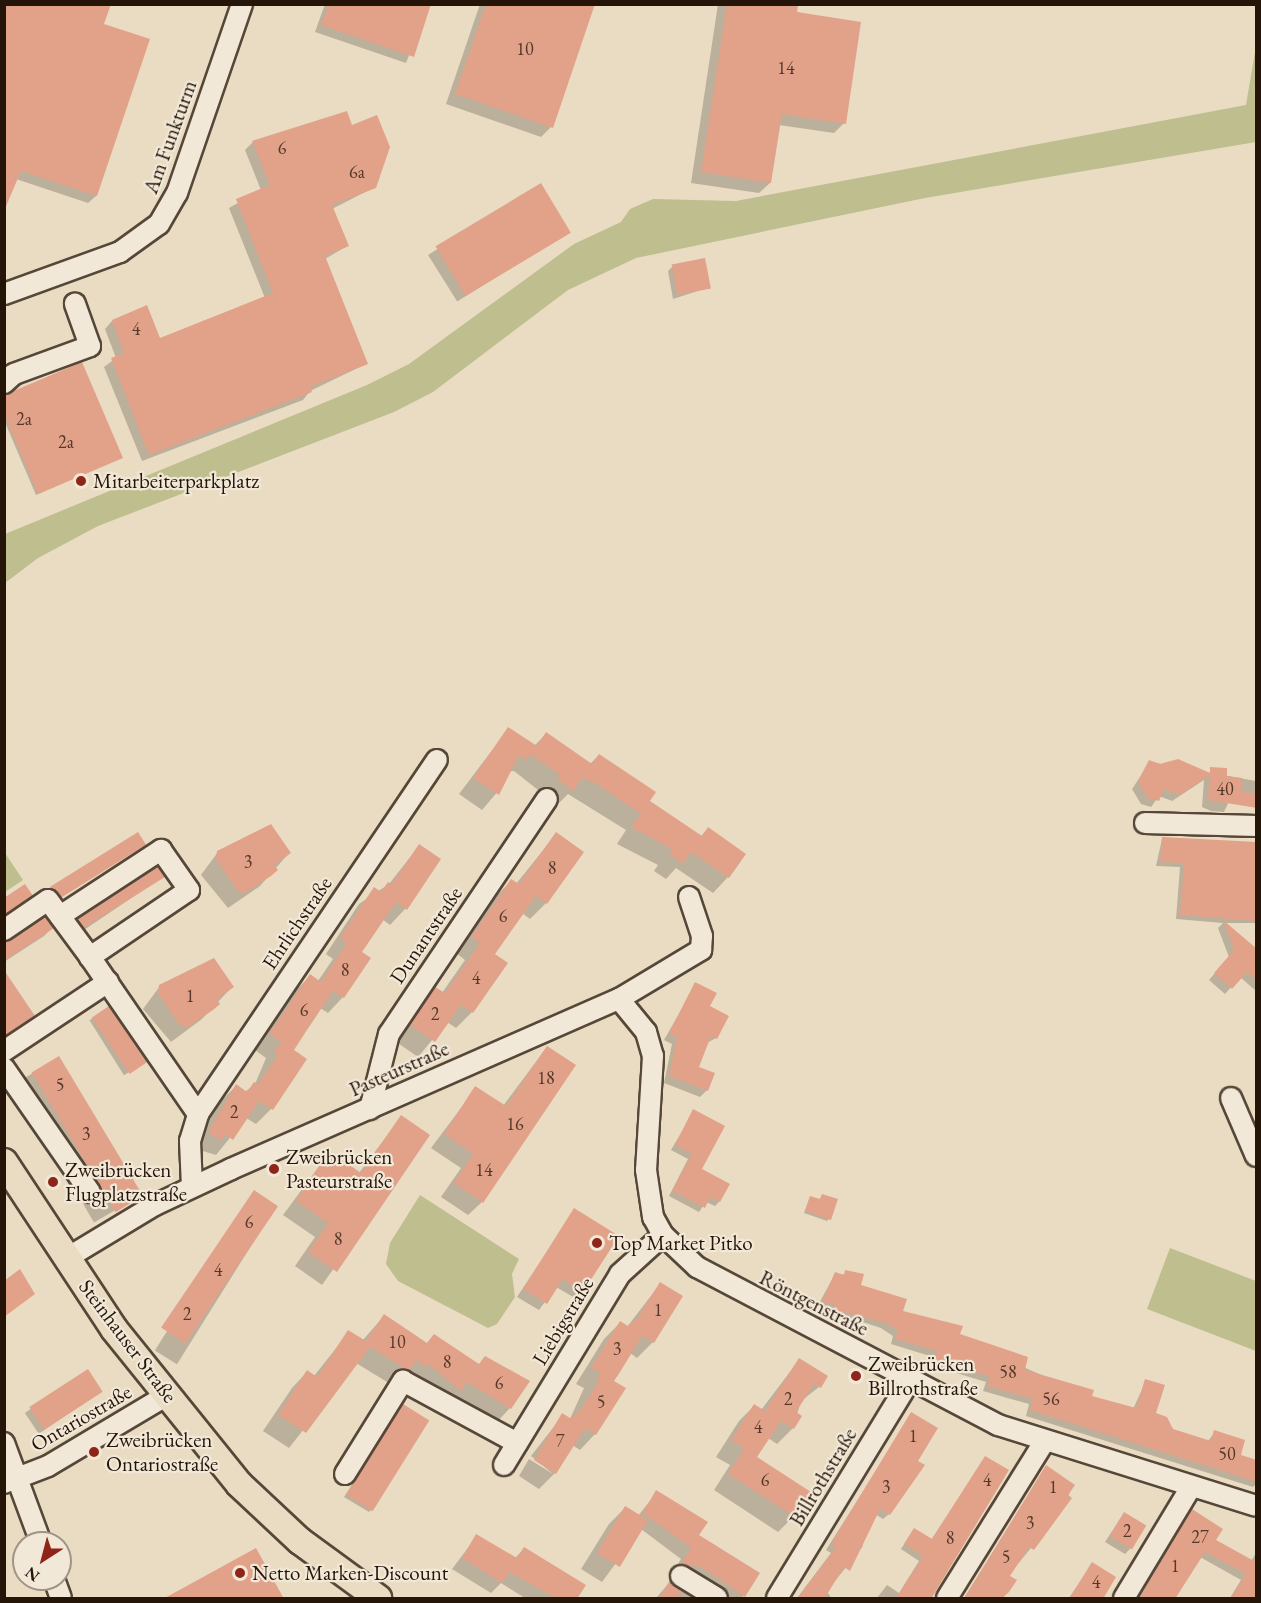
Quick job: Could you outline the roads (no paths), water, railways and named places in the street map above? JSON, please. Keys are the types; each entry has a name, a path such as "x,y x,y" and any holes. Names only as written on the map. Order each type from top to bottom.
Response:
{"main road":[{"name":"Steinhauser Straße","path":"4,1162 114,1329 239,1484 300,1541 378,1599"}],"street":[{"name":"Am Funkturm","path":"4,294 120,252 159,224 177,193 242,4"},
{"path":"8,372 90,346 75,304"},
{"name":"Ehrlichstraße","path":"192,1187 190,1141 198,1114 437,760"},
{"name":"Dunantstraße","path":"370,1108 389,1034 547,799"},
{"path":"1145,823 1257,826"},
{"path":"60,916 161,850 189,890 90,957"},
{"name":"Pasteurstraße","path":"67,1258 192,1187 619,999 701,950 702,936 689,897"},
{"path":"4,930 48,900 108,982 198,1114"},
{"path":"4,1051 108,982"},
{"name":"Röntgenstraße","path":"619,999 646,1032 653,1056 646,1170 653,1217 663,1235 697,1267 743,1294 998,1425 1044,1442 1257,1506"},
{"path":"4,1068 90,1192"},
{"path":"1231,1098 1256,1152"},
{"name":"Liebigstraße","path":"504,1465 620,1274 663,1235"},
{"name":"Billrothstraße","path":"777,1599 910,1380"},
{"path":"345,1474 403,1381 517,1443"},
{"name":"Ontariostraße","path":"4,1443 11,1481 167,1395"},
{"path":"947,1599 1044,1442"},
{"path":"11,1481 35,1531"},
{"path":"1124,1599 1191,1487"},
{"path":"681,1576 695,1593 717,1599"}],"place":[{"name":"Mitarbeiterparkplatz","path":"81,481"},
{"name":"Zweibrücken Pasteurstraße","path":"274,1169"},
{"name":"Zweibrücken Flugplatzstraße","path":"53,1182"},
{"name":"Top Market Pitko","path":"597,1243"},
{"name":"Zweibrücken Billrothstraße","path":"856,1376"},
{"name":"Zweibrücken Ontariostraße","path":"94,1452"},
{"name":"Netto Marken-Discount","path":"240,1573"}]}
